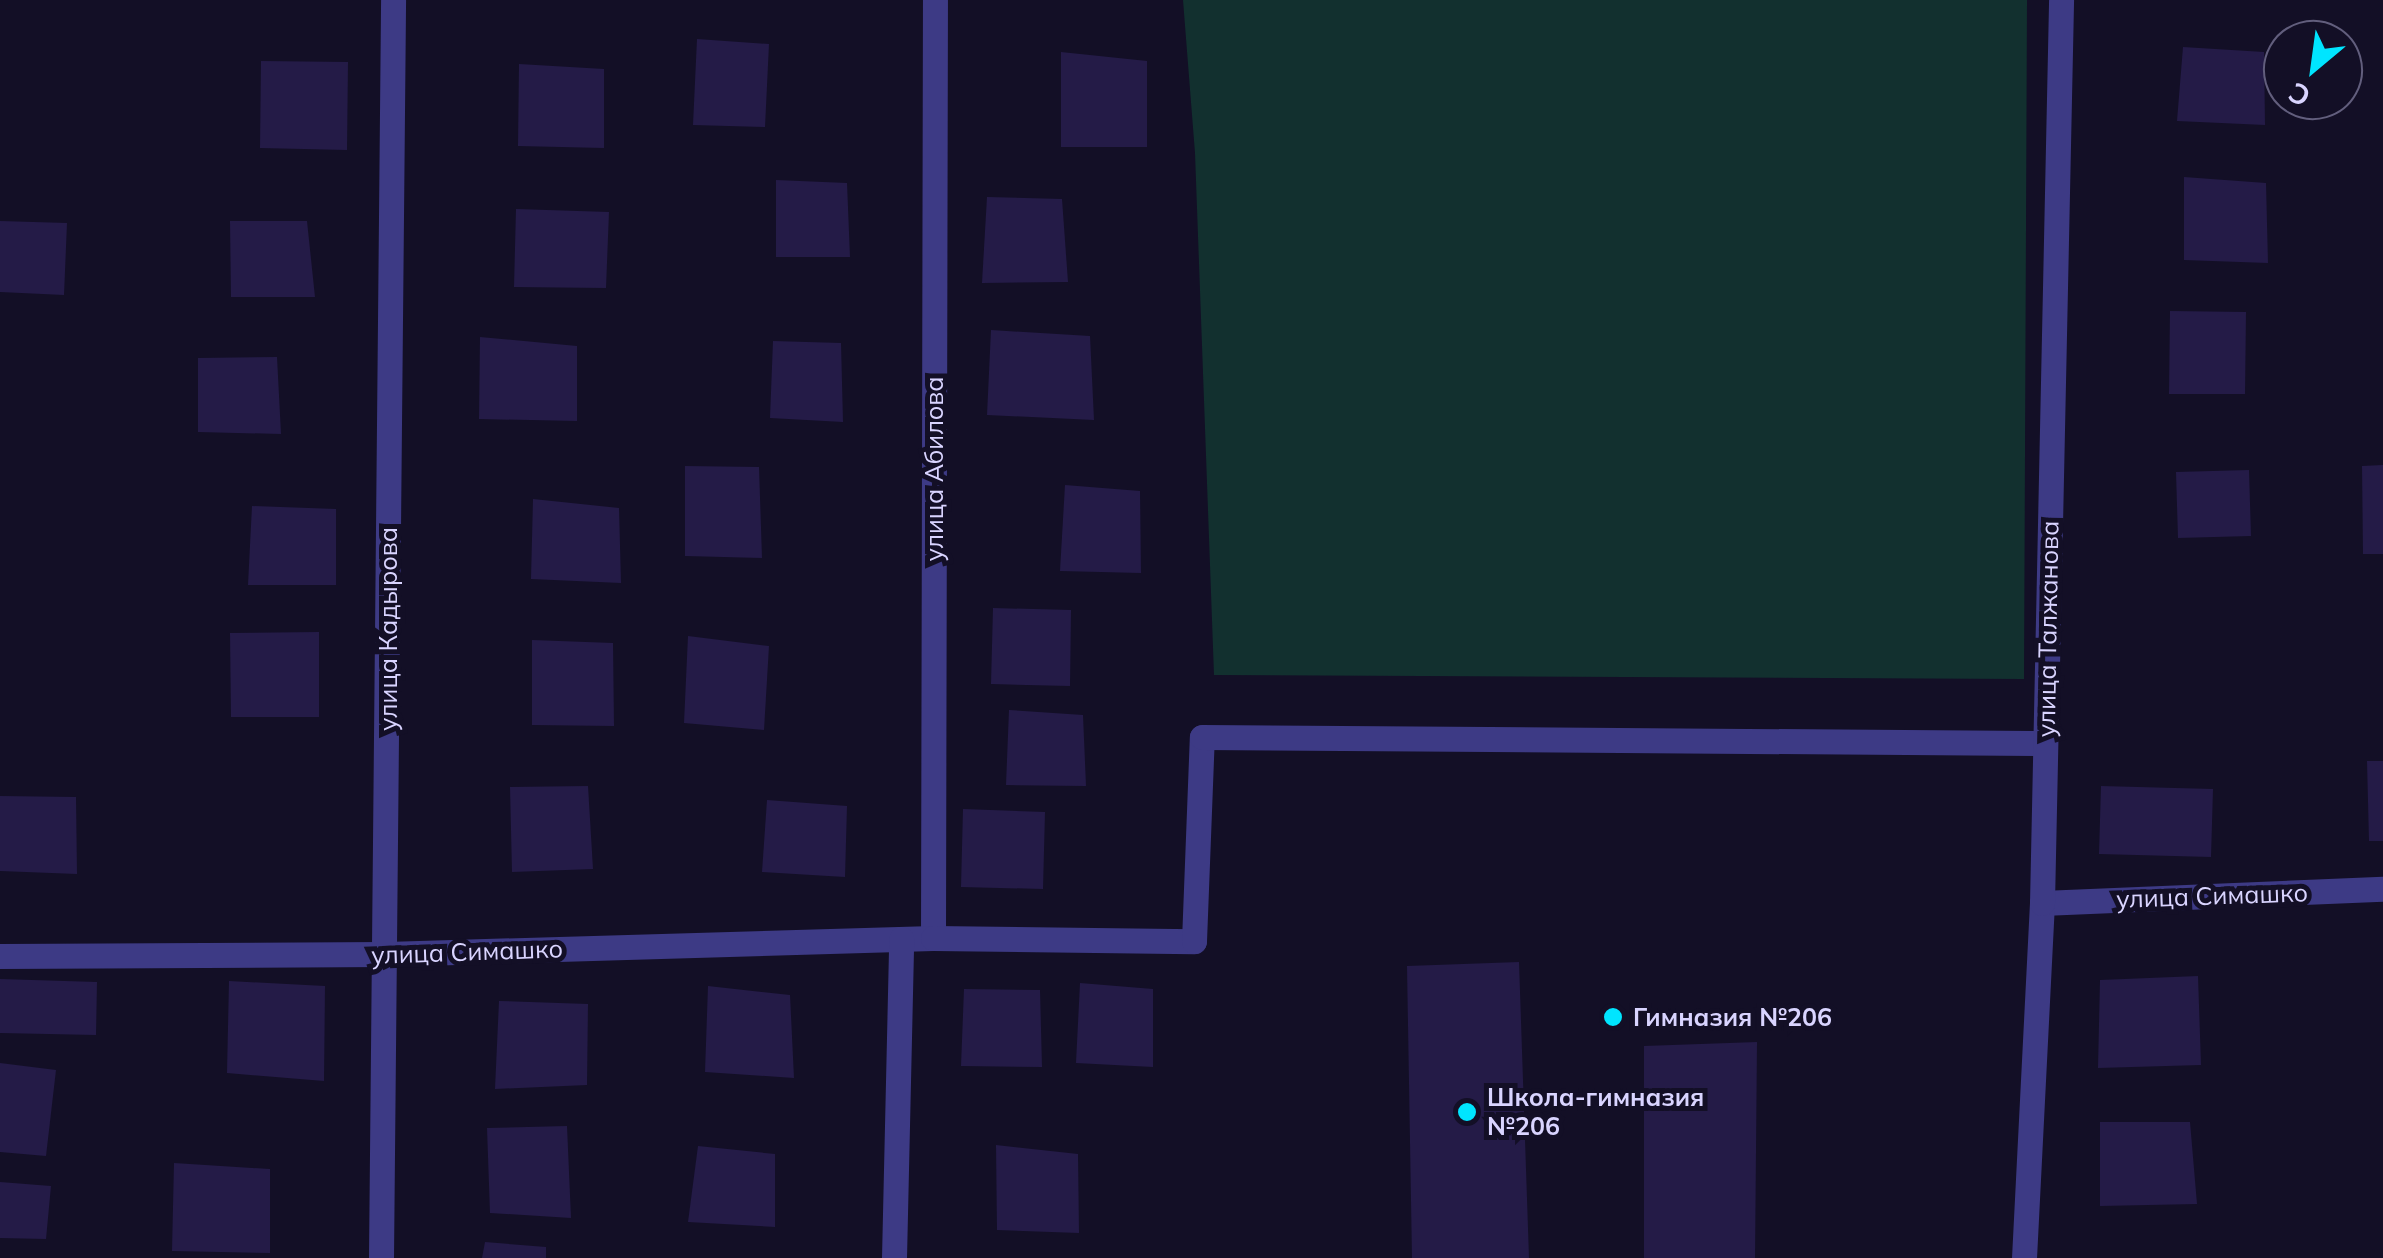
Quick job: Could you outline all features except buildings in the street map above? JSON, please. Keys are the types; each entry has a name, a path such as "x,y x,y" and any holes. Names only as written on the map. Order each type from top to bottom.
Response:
{"street":[{"name":"улица Кадырова","path":"380,1258 386,954 392,0"},
{"name":"улица Абилова","path":"933,938 935,0"},
{"name":"улица Талжанова","path":"2024,1258 2042,903 2061,0"},
{"name":"улица Симашко","path":"0,956 386,954 933,938 1194,941 1202,738 2045,743"},
{"name":"улица Симашко","path":"2042,903 2383,889"},
{"path":"894,1258 901,939"}],"green space":[{"path":"1183,0 2027,0 2024,679 1214,675 1195,153"}],"place":[{"name":"Гимназия №206","path":"1613,1017"},
{"name":"Школа-гимназия №206","path":"1467,1112"}]}
